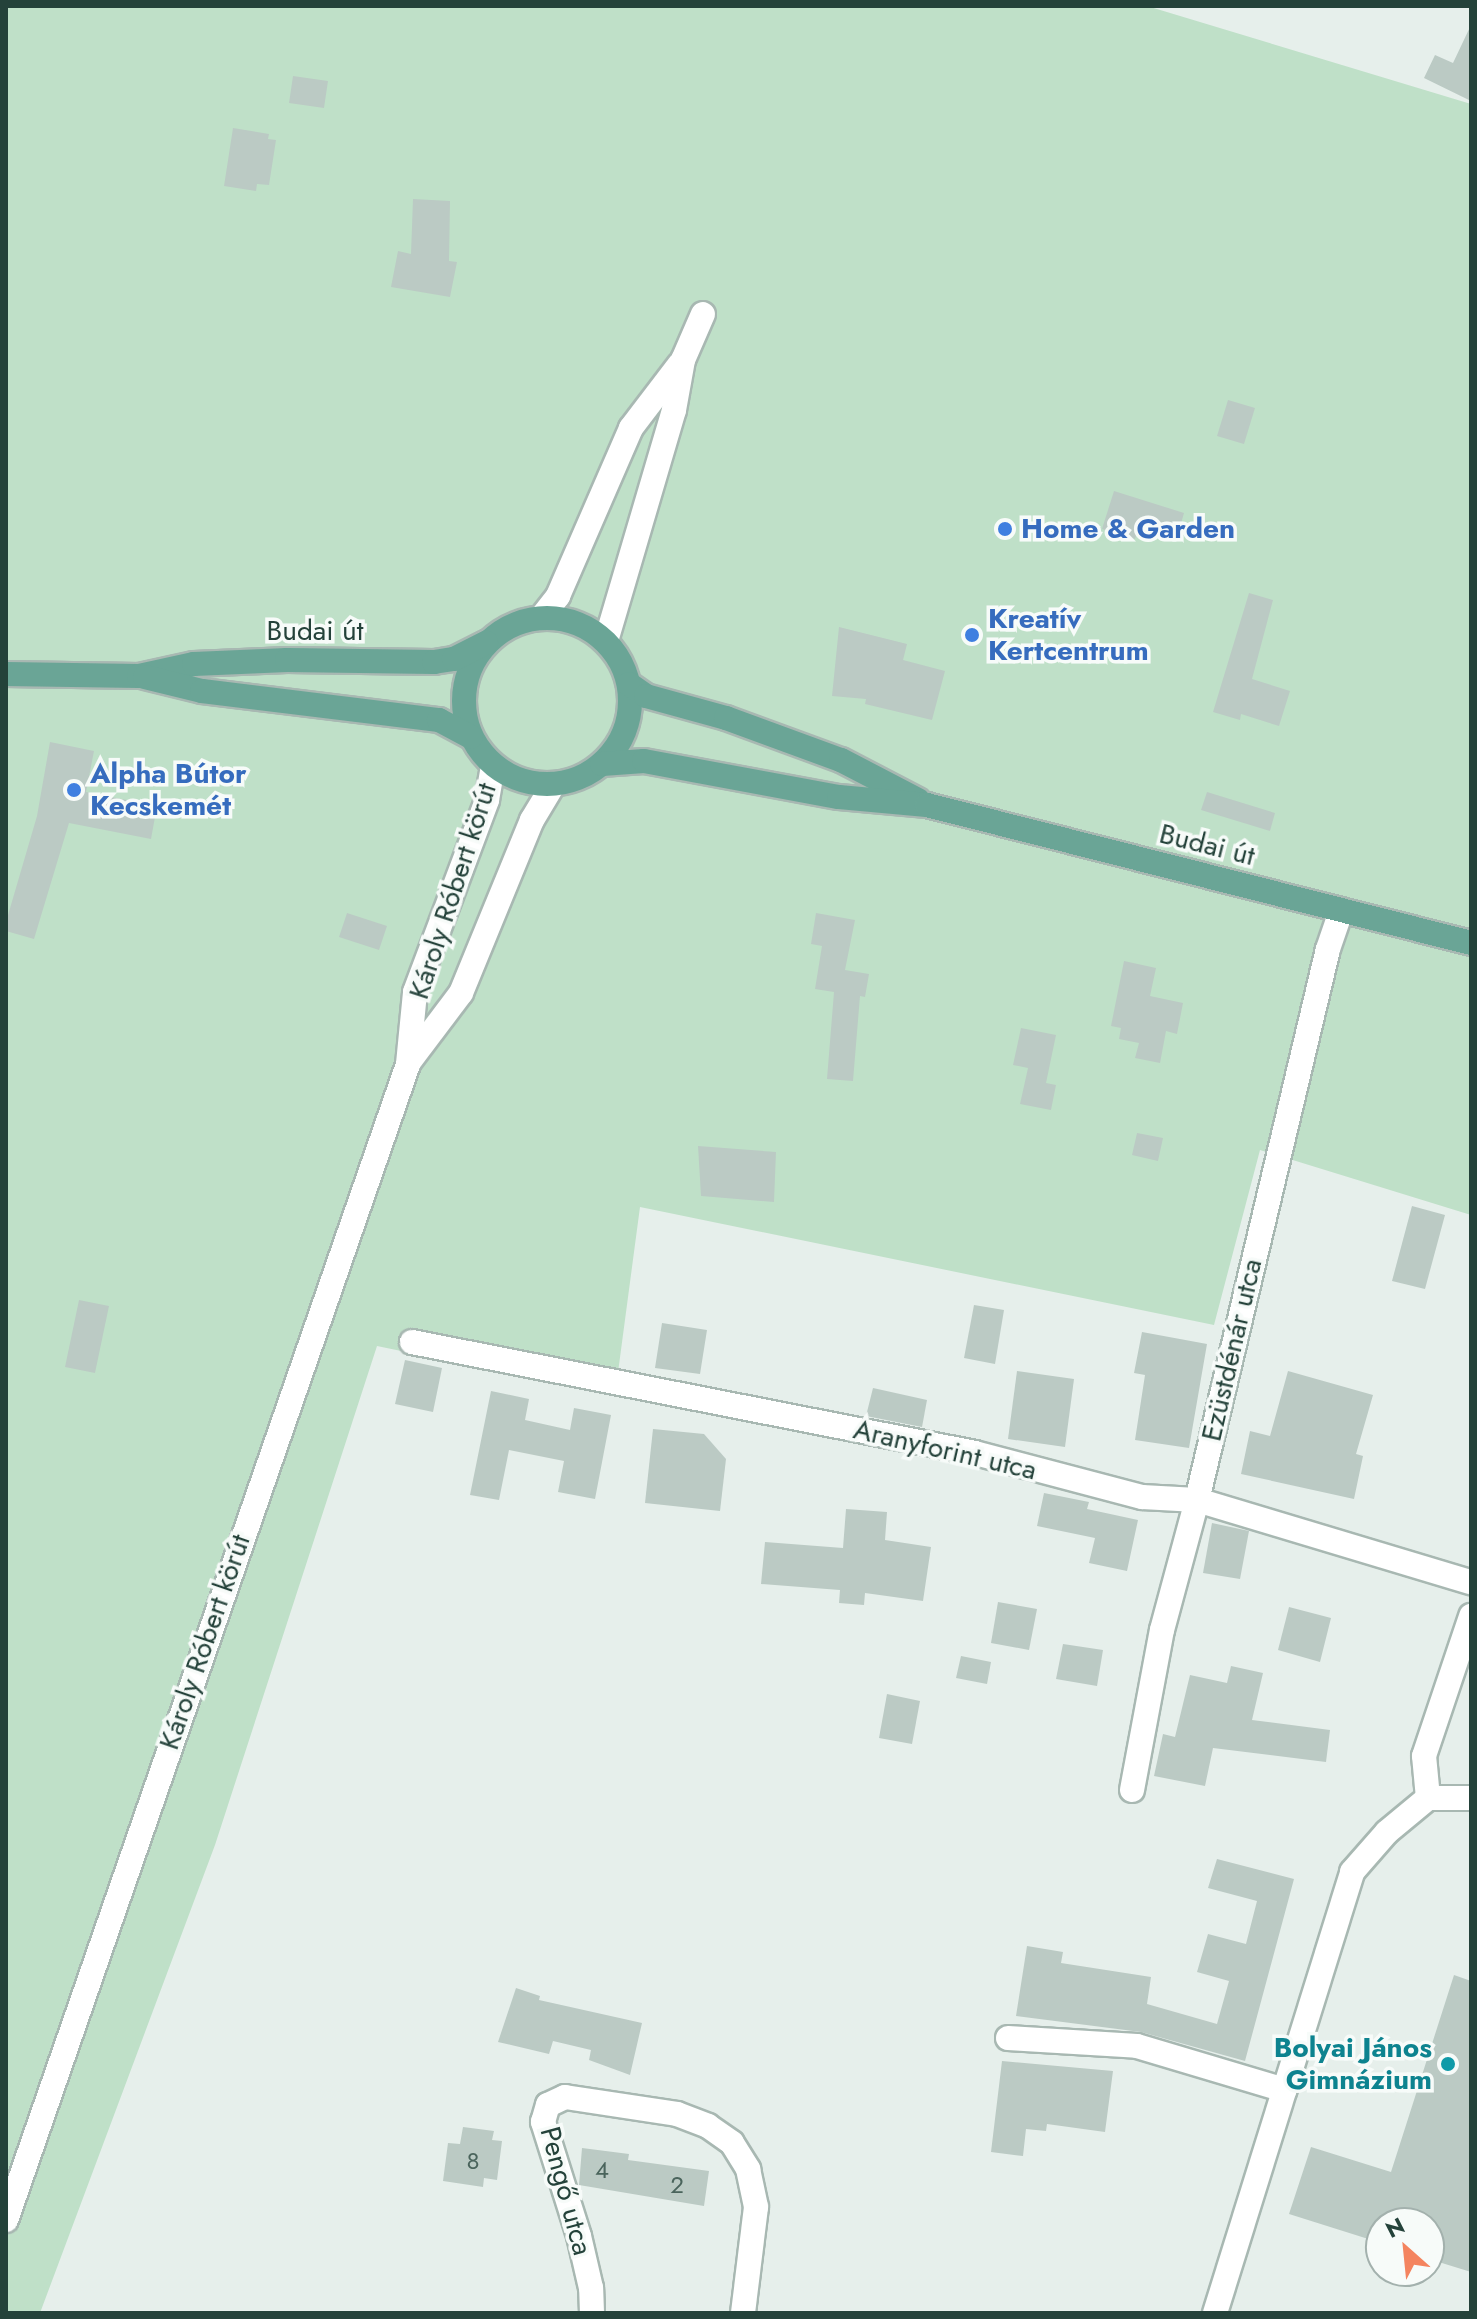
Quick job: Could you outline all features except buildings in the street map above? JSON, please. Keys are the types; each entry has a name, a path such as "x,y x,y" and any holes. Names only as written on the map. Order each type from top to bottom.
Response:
{"main road":[{"path":"541,618 576,623 606,641 621,661 629,684 627,728 602,764 579,778 553,785 522,780 493,766 471,737 465,721 465,687 469,670 489,641 513,625 541,618"},
{"name":"Budai út","path":"139,676 194,664 287,660 434,662 454,659 489,641"},
{"name":"Budai út","path":"6,674 139,676 202,691 439,720 471,737"},
{"name":"Budai út","path":"629,684 646,696 726,718 841,760 927,805"},
{"name":"Budai út","path":"602,764 644,761 839,797 927,805 1471,943"}],"street":[{"path":"606,641 674,410 683,360 703,314"},
{"path":"541,618 558,596 631,428 683,360"},
{"name":"Károly Róbert körút","path":"6,2220 408,1064 415,992 487,800 493,766"},
{"name":"Károly Róbert körút","path":"408,1064 461,993 532,820 553,785"},
{"name":"Ezüstdénár utca","path":"1132,1790 1162,1630 1197,1500 1324,964 1341,911"},
{"name":"Aranyforint utca","path":"412,1342 975,1453 1142,1497 1197,1500 1471,1582"},
{"path":"1428,1798 1424,1756 1471,1616"},
{"path":"1215,2313 1352,1872 1387,1832 1428,1798 1471,1798"},
{"path":"1008,2038 1137,2046 1285,2090"},
{"name":"Pengő utca","path":"592,2313 591,2288 579,2236 543,2122 548,2105 565,2097 677,2114 708,2126 732,2143 748,2169 756,2207 743,2313"}],"green space":[{"path":"6,6 1147,6 1471,104 1471,1215 1260,1150 1214,1325 640,1207 615,1395 377,1346 215,1845 40,2313 6,2313"}],"place":[{"name":"Home & Garden","path":"1005,529"},
{"name":"Kreatív Kertcentrum","path":"972,635"},
{"name":"Alpha Bútor Kecskemét","path":"74,790"},
{"name":"Bolyai János Gimnázium","path":"1448,2064"}]}
